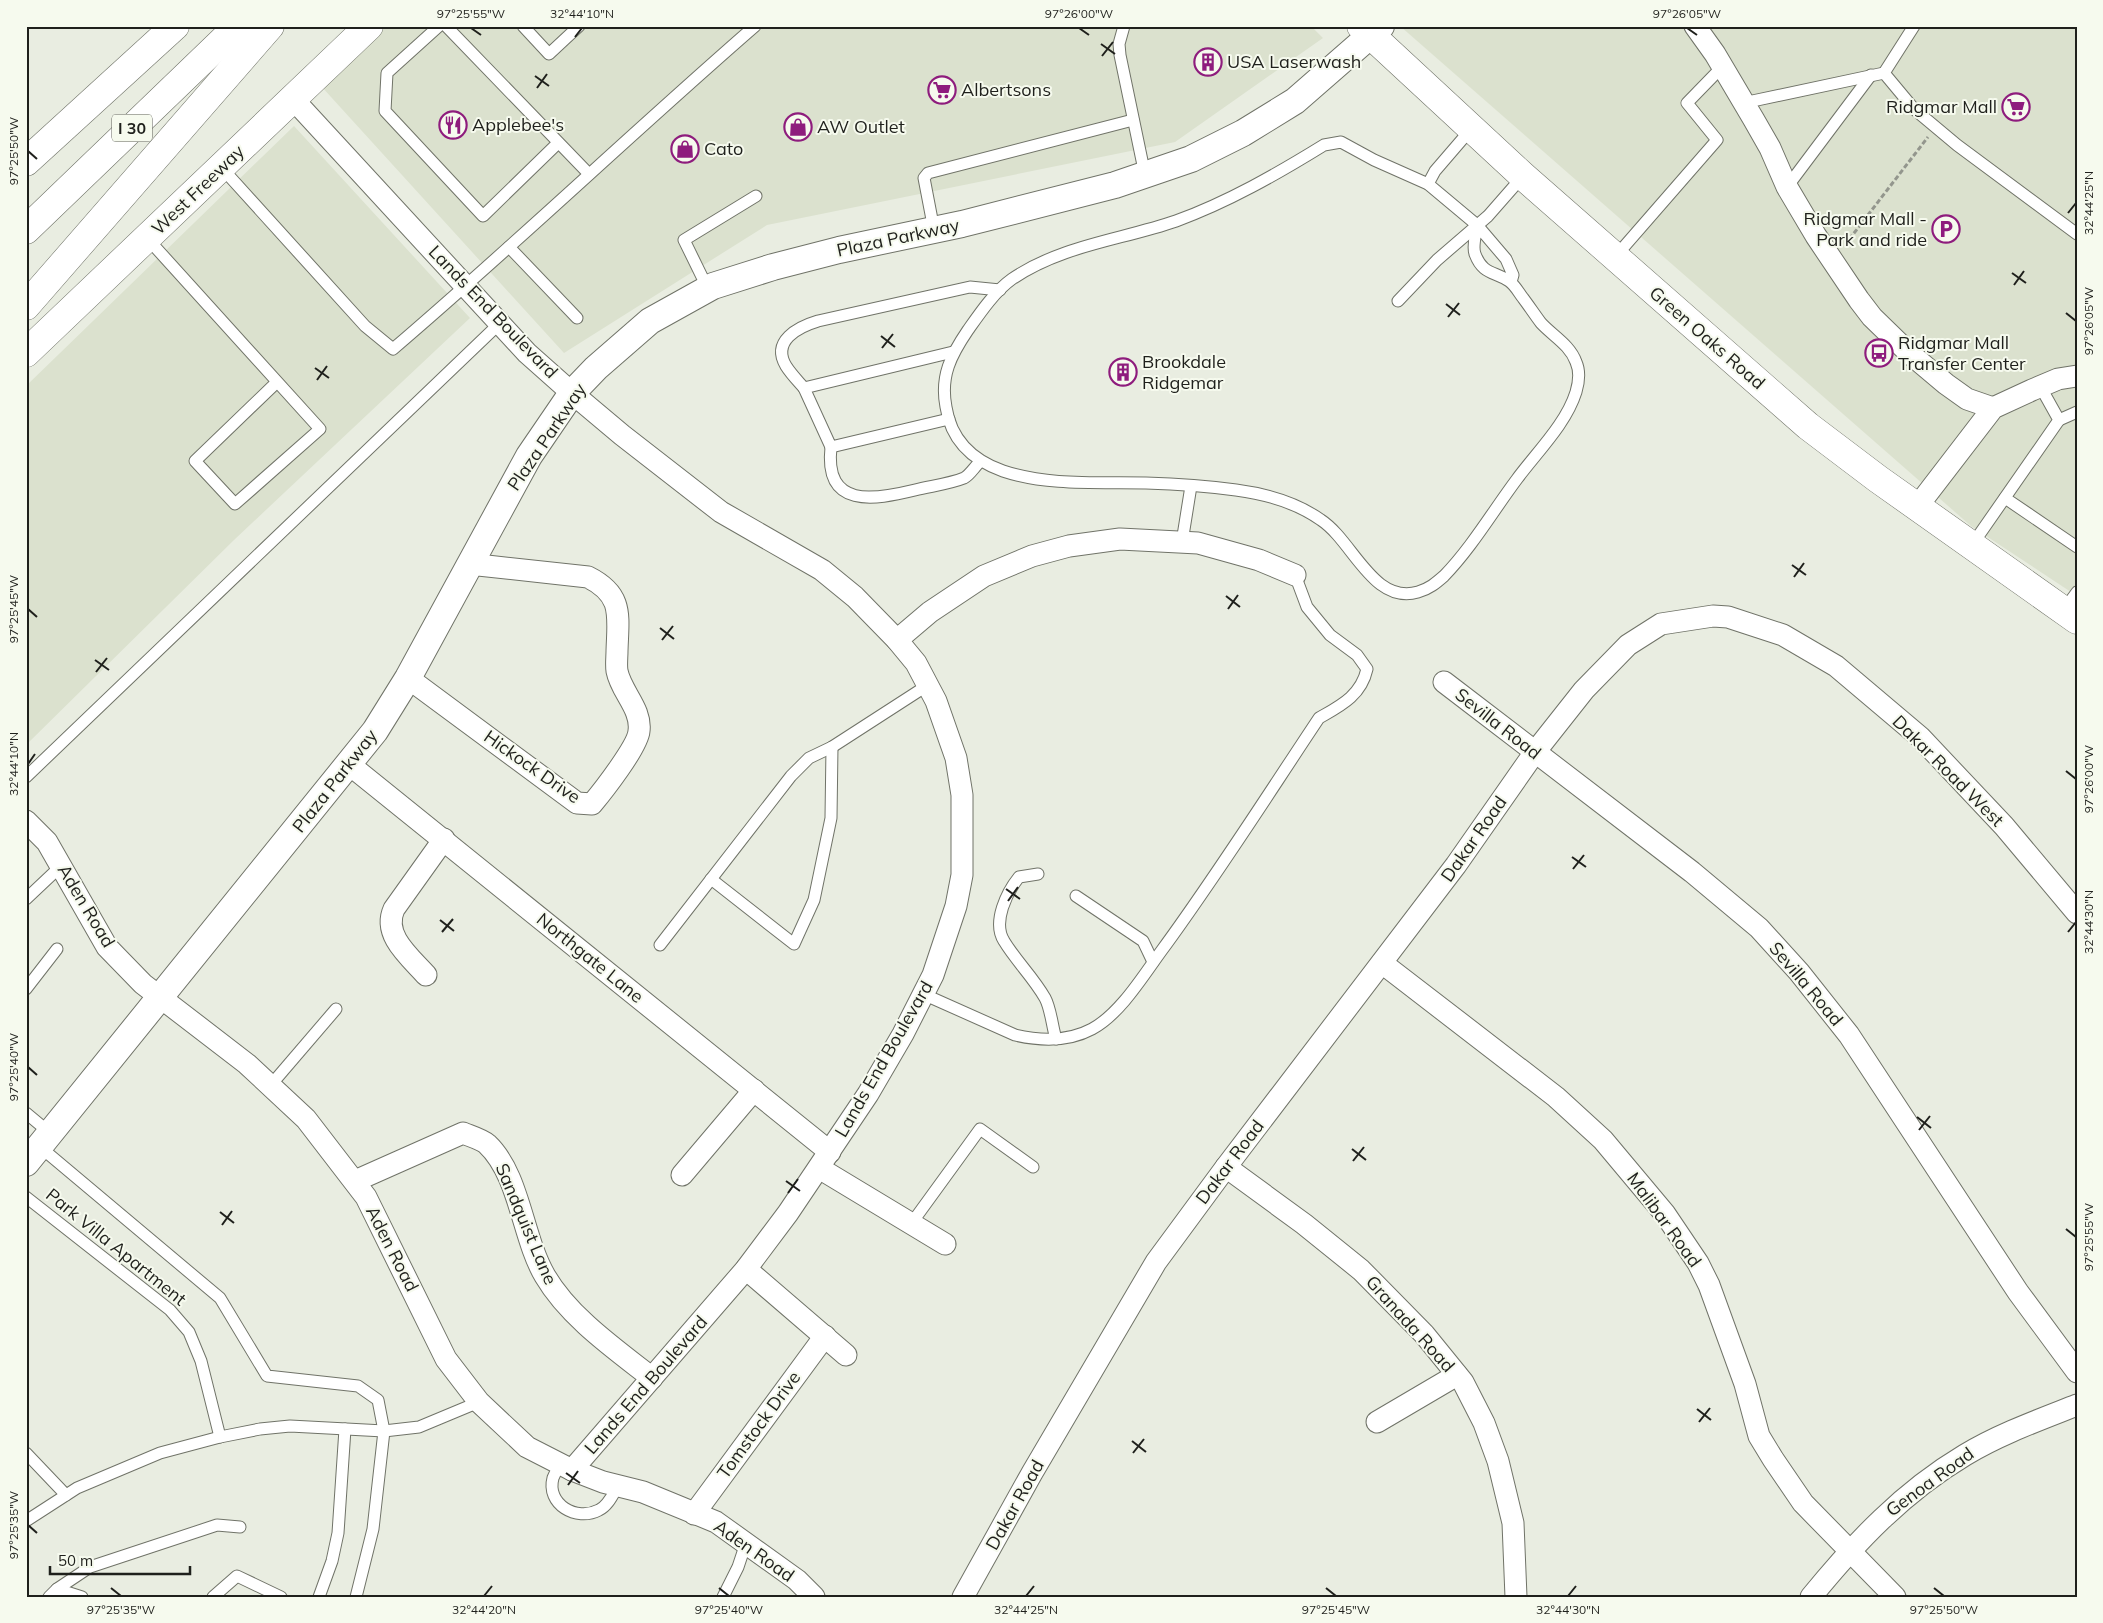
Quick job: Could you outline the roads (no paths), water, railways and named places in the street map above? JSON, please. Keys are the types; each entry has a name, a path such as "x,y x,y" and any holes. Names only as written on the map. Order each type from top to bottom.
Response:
{"main road":[{"name":"I 30","path":"26,162 175,26"},
{"name":"I 30","path":"26,230 238,26"},
{"path":"26,306 270,26"},
{"name":"West Freeway","path":"26,353 369,26"},
{"name":"Green Oaks Road","path":"1371,29 1523,176 1808,426 1917,507 1972,545 2072,608"}],"street":[{"path":"1695,26 1722,67 1770,148 1787,186 1837,268 1872,317 1908,352 1967,399 1993,408"},
{"name":"Plaza Parkway","path":"38,1148 376,731 408,678 529,456 572,393 596,368 650,321 708,289 773,267 1115,186 1191,159 1243,133 1287,105 1371,29"},
{"name":"Lands End Boulevard","path":"293,99 527,352 572,393 622,435 721,512 822,570 855,597 897,640 916,663 936,702 956,758 962,795 962,875 956,906 933,975 903,1034 868,1094 824,1160 788,1213 746,1269 652,1378 566,1467"},
{"path":"1917,507 1993,408 2058,379 2077,376"},
{"path":"897,640 930,612 984,576 1032,556 1070,546 1120,539 1198,543 1259,560 1295,575"},
{"name":"Hickock Drive","path":"408,678 577,803 592,804 613,778 639,733 639,718 623,689 616,670 618,609 611,593 602,583 588,576 469,564"},
{"name":"Dakar Road West","path":"1535,752 1584,690 1628,645 1661,624 1713,616 1728,617 1783,634 1836,666 1920,737 2004,826 2077,913"},
{"name":"Sevilla Road","path":"1444,682 1692,872 1759,928 1799,972 1849,1035 2018,1292 2077,1372"},
{"name":"Dakar Road","path":"963,1597 1032,1473 1156,1262 1456,865 1535,752"},
{"name":"Northgate Lane","path":"350,765 754,1090 824,1160 911,1224 945,1244"},
{"name":"Aden Road","path":"26,821 47,842 62,865 107,947 143,984 247,1064 306,1119 355,1181 366,1197 446,1359 479,1402 527,1447 566,1467 618,1486 643,1492 716,1522 797,1580 814,1597"},
{"path":"426,975 400,945 390,929 390,916 444,839"},
{"name":"Malibar Road","path":"1382,963 1556,1098 1604,1140 1665,1214 1698,1263 1709,1285 1745,1384 1759,1436 1772,1459 1803,1503 1895,1597"},
{"path":"682,1175 754,1090"},
{"name":"Sandquist Lane","path":"355,1181 463,1134 486,1143 505,1166 532,1247 544,1275 560,1298 606,1342 652,1378"},
{"name":"Granada Road","path":"1226,1167 1304,1224 1361,1270 1424,1334 1463,1382 1484,1423 1498,1461 1513,1523 1516,1597"},
{"path":"746,1269 846,1354"},
{"name":"Tomstock Drive","path":"694,1514 825,1336"},
{"path":"1376,1422 1457,1375"},
{"name":"Genoa Road","path":"1811,1597 1849,1550 1895,1504 1964,1455 2004,1434 2077,1406"}],"lane":[{"path":"439,26 387,73 385,111 483,216 558,143"},
{"path":"446,26 589,174"},
{"path":"523,26 549,54 579,26"},
{"path":"221,167 365,326 393,349 466,286 755,26"},
{"path":"1124,26 1119,44 1120,55 1145,175"},
{"path":"1743,103 1884,72 1914,26"},
{"path":"1615,257 1717,140 1687,103 1722,67"},
{"path":"1884,72 1914,109 1936,128 2077,234"},
{"path":"1787,186 1871,76"},
{"path":"934,230 924,178 928,173 1134,120"},
{"path":"1428,184 1435,171 1472,128"},
{"path":"1477,225 1474,251 1484,270 1511,282 1540,322 1573,355 1578,367 1575,393 1559,423 1454,564 1431,587 1408,594 1395,593 1384,587 1375,580 1343,539 1324,521 1300,507 1238,490 1144,483 1105,484 1055,480 1007,472 980,462 964,447 954,432 944,394 944,374 953,352 978,316 1010,280 1080,246 1174,221 1278,174 1332,142 1341,142 1374,160 1428,184 1477,225 1506,260 1513,275 1511,282"},
{"path":"1398,301 1437,260 1488,216 1523,176"},
{"path":"708,289 684,240 756,196"},
{"path":"147,238 320,429 236,504 195,461 277,382"},
{"path":"509,247 578,318"},
{"path":"980,462 965,478 887,496 856,497 846,494 836,483 830,471 831,447 804,388 786,366 782,352 790,334 801,326 818,320 970,287 1000,290"},
{"path":"26,777 500,323"},
{"path":"804,388 953,352"},
{"path":"2040,386 2059,420"},
{"path":"1972,545 2059,420 2077,412"},
{"path":"831,447 949,418"},
{"path":"1182,542 1191,486"},
{"path":"2005,498 2077,547"},
{"path":"923,994 1015,1035 1031,1038 1056,1039 1074,1037 1092,1029 1107,1019 1153,962 1205,890 1318,718 1346,702 1364,682 1367,669 1357,654 1330,635 1307,607 1295,575"},
{"path":"660,945 791,776 809,758 832,747 928,685"},
{"path":"711,879 794,944 814,900 832,818 832,747"},
{"path":"26,900 62,865"},
{"path":"1038,874 1019,877 1012,886 1000,916 1003,939 1032,977 1046,1000 1056,1039"},
{"path":"1076,896 1143,941 1153,962"},
{"path":"26,989 57,949"},
{"path":"270,1086 336,1009"},
{"path":"26,1113 38,1148 179,1262 220,1298 267,1376 358,1386 378,1400 384,1431 373,1529 356,1597"},
{"path":"911,1224 980,1129 1033,1167"},
{"name":"Park Villa Apartment","path":"26,1197 170,1310 189,1332 201,1361 220,1437"},
{"path":"26,1521 77,1488 160,1453 220,1437 260,1429 290,1426 384,1431 419,1427 479,1402"},
{"path":"319,1597 332,1560 338,1533 345,1429"},
{"path":"26,1453 66,1495"},
{"path":"566,1467 553,1479 554,1491 558,1502 569,1511 582,1516 600,1510 609,1502 618,1486"},
{"path":"53,1593 90,1567 217,1526 240,1527"},
{"path":"722,1597 738,1567 746,1544"},
{"path":"212,1597 237,1576 281,1597"},
{"path":"53,1593 82,1597"}],"place":[{"name":"USA Laserwash","path":"1208,62"},
{"name":"Albertsons","path":"942,90"},
{"name":"Ridgmar Mall","path":"2016,107"},
{"name":"Applebee's","path":"453,125"},
{"name":"AW Outlet","path":"798,127"},
{"name":"Cato","path":"685,149"},
{"name":"Ridgmar Mall - Park and ride","path":"1946,229"},
{"name":"Ridgmar Mall Transfer Center","path":"1879,353"},
{"name":"Brookdale Ridgemar","path":"1123,372"}]}
